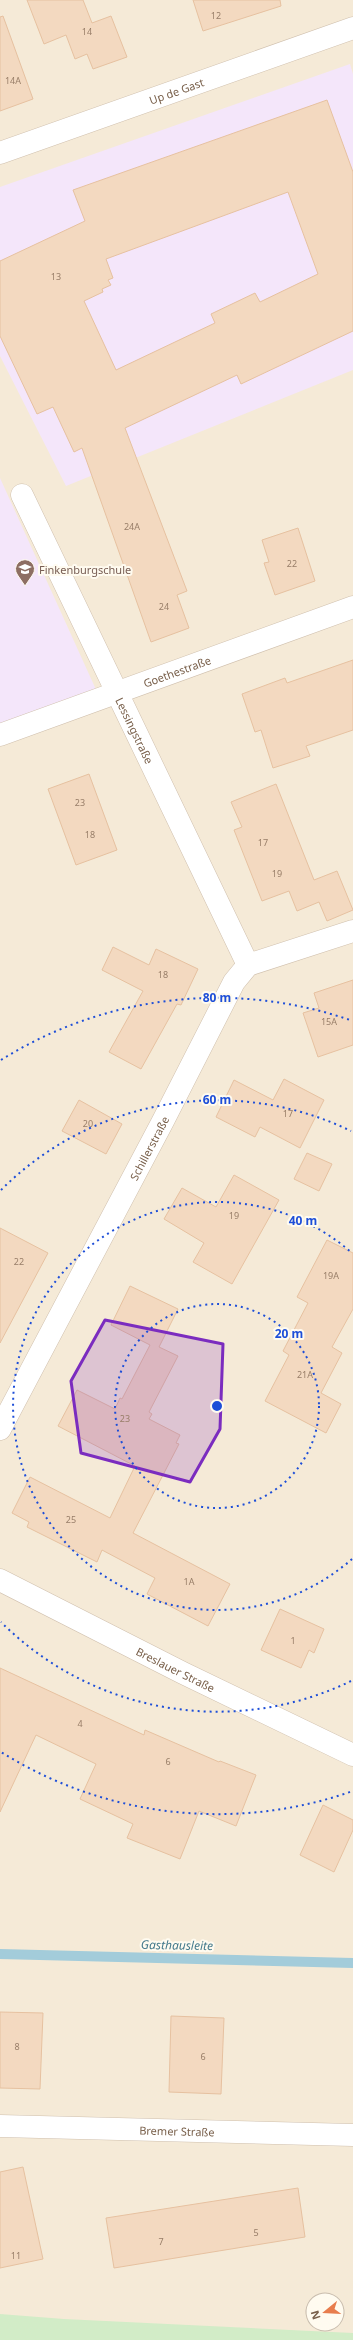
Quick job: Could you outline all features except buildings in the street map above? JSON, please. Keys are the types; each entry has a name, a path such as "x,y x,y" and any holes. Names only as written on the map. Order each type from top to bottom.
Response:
{"street":[{"name":"Up de Gast","path":"0,153 353,28"},
{"name":"Lessingstraße","path":"22,495 248,965"},
{"name":"Goethestraße","path":"0,735 353,607"},
{"path":"248,965 353,931"},
{"name":"Schillerstraße","path":"0,1429 163,1121 234,982 248,965"},
{"name":"Breslauer Straße","path":"0,1580 183,1673 353,1755"},
{"name":"Bremer Straße","path":"0,2126 353,2135"}],"highlighted area":[{"path":"105,1320 223,1344 220,1429 190,1482 81,1453 71,1381"}],"shaded area":[{"path":"0,0 353,0 353,2340 0,2340"},
{"path":"350,64 353,74 353,370 66,486 0,356 0,187"},
{"name":"Finkenburgschule","path":"0,478 98,694 0,729"}],"green space":[{"path":"0,2314 64,2319 305,2331 305,2332 353,2333 353,2340 0,2340"}],"waterway":[{"name":"Gasthausleite","path":"0,1954 353,1963"}],"place":[{"name":"Finkenburgschule","path":"25,586"}]}
